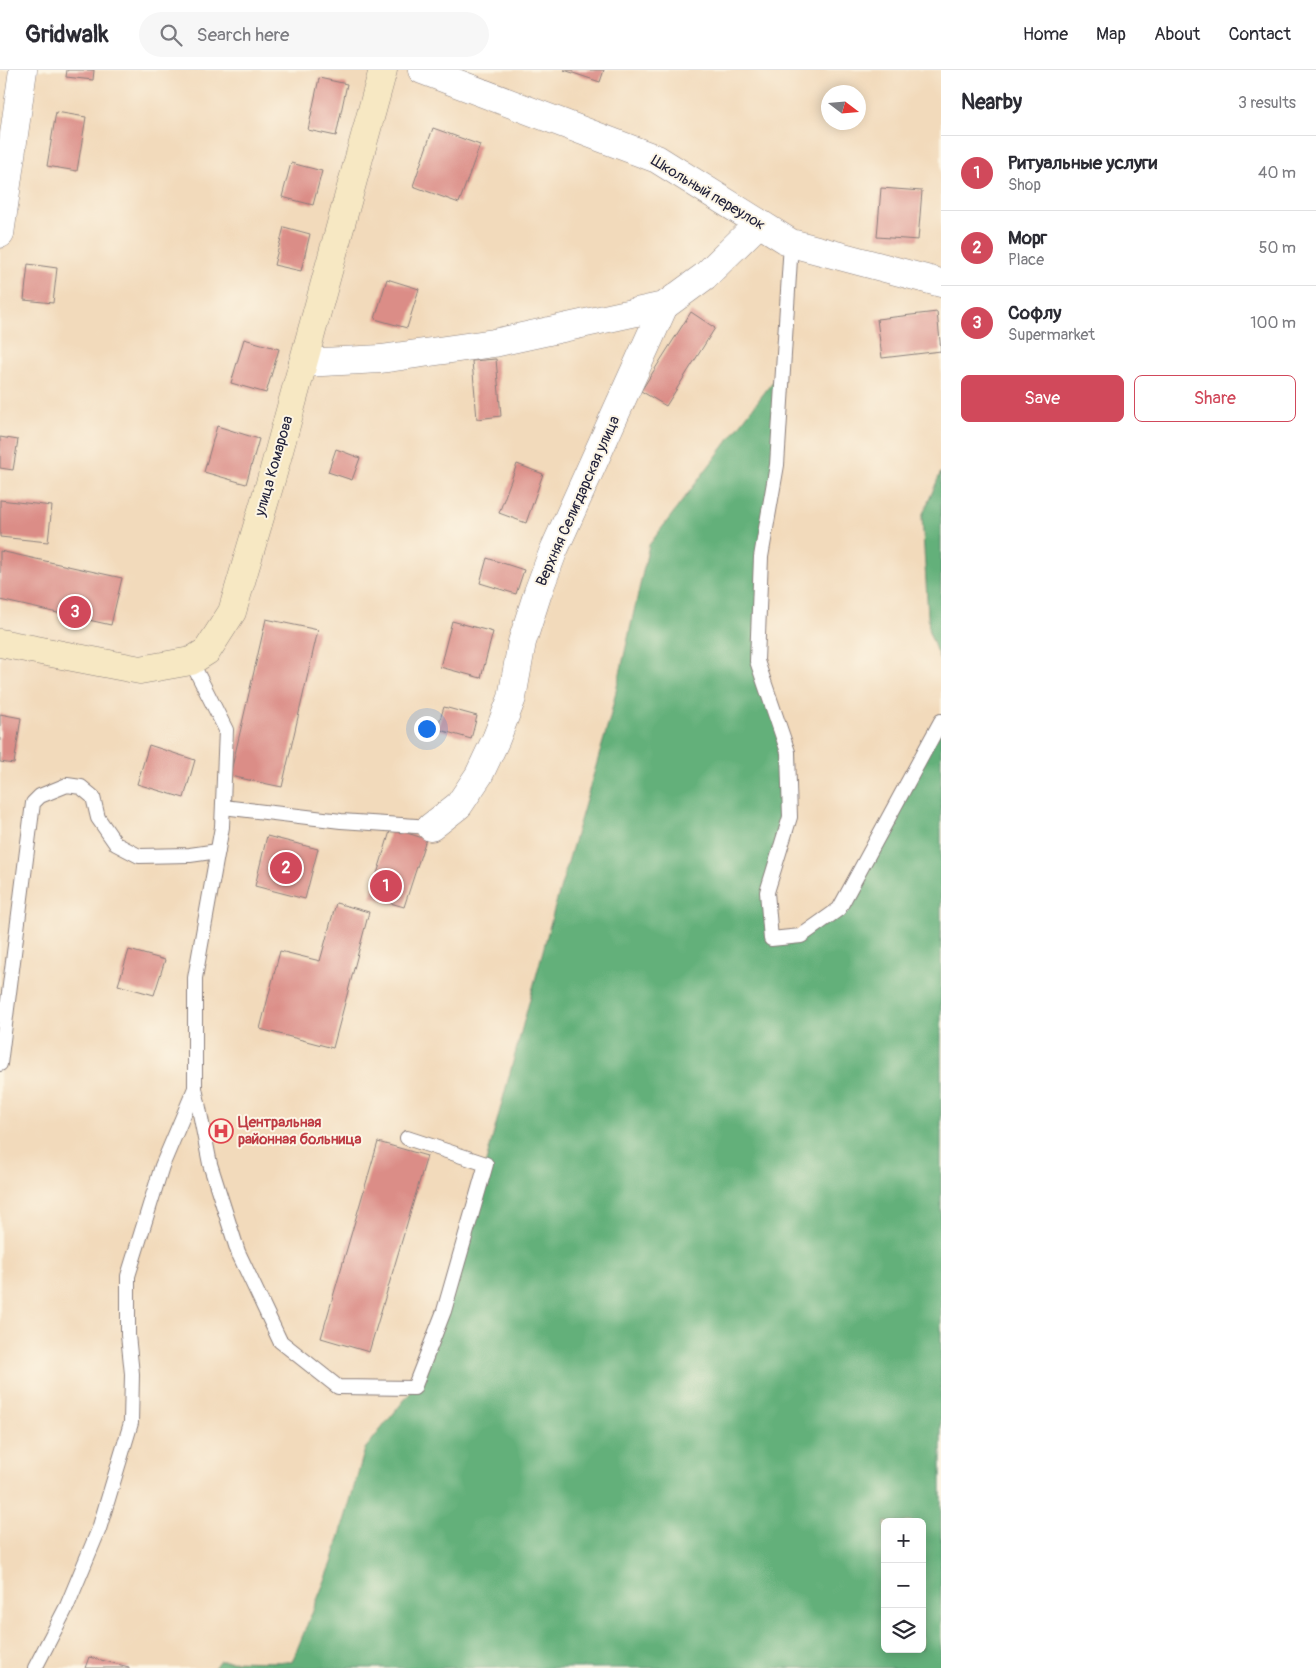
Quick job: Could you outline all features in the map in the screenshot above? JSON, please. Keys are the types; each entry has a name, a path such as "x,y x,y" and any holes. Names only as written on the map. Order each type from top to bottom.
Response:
{"street":[{"path":"0,234 23,70"},
{"name":"улица Комарова","path":"0,643 140,670 191,661 207,651 232,612 273,472 383,70"},
{"name":"Школьный переулок","path":"422,70 657,159 791,243 941,283"},
{"path":"303,363 381,359 494,343 664,306 706,276 759,223"},
{"name":"Верхняя Селигдарская улица","path":"431,827 459,805 479,775 496,739 512,698 522,642 553,552 664,306"}],"lane":[{"path":"791,243 777,466 761,556 757,661 788,752 790,817 767,892 771,939 801,936 839,909 941,721"},
{"path":"191,661 226,730 222,827 195,978 195,1088 210,1164 238,1252 280,1341 338,1387 414,1388 444,1311 486,1164 407,1138"},
{"path":"0,1064 33,803 40,796 67,785 81,787 93,797 98,818 116,844 139,856 190,855 218,851"},
{"path":"223,807 341,821 431,827"},
{"path":"35,1668 67,1606 99,1530 130,1423 132,1374 128,1335 128,1276 162,1166 195,1088"}],"green space":[{"path":"783,368 757,661 788,752 790,817 767,892 771,939 801,936 839,909 941,721 941,1668 214,1668 219,1661 292,1662 332,1563 365,1449 414,1388 484,1169 554,910 610,718 649,545"},
{"path":"941,472 941,663 929,632 922,516"}],"building":[{"path":"67,70 94,70 93,80 66,77"},
{"path":"564,70 604,70 600,82"},
{"path":"319,78 347,84 336,136 308,130"},
{"path":"56,112 86,117 77,171 47,166"},
{"path":"433,128 480,145 459,203 413,186"},
{"path":"291,163 322,171 313,205 282,197"},
{"path":"881,188 922,191 918,240 877,237"},
{"path":"284,227 310,234 301,271 274,265"},
{"path":"28,264 57,268 53,303 24,300"},
{"path":"387,279 419,289 407,328 375,319"},
{"path":"691,312 715,328 666,406 641,391"},
{"path":"937,312 941,351 882,358 877,319"},
{"path":"244,339 279,349 266,393 231,383"},
{"path":"496,359 501,416 477,419 472,361"},
{"path":"217,426 259,439 246,484 204,472"},
{"path":"0,437 18,440 13,470 0,468"},
{"path":"336,449 360,458 352,480 328,472"},
{"path":"517,464 543,474 526,523 499,513"},
{"path":"0,500 52,506 48,542 0,537"},
{"path":"0,551 122,578 111,625 0,600"},
{"path":"487,558 524,570 516,594 480,583"},
{"path":"266,619 318,630 282,787 230,776"},
{"path":"452,621 493,632 481,678 440,667"},
{"path":"444,707 477,716 471,739 437,729"},
{"path":"0,714 21,718 14,764 0,762"},
{"path":"149,745 195,760 184,798 137,784"},
{"path":"391,828 426,839 404,907 370,897"},
{"path":"267,836 318,849 305,899 255,886"},
{"path":"336,903 369,912 333,1048 260,1029 280,951 320,961"},
{"path":"129,950 165,960 154,995 118,985"},
{"path":"378,1142 427,1156 369,1352 321,1338"},
{"path":"89,1657 129,1667 129,1668 85,1668"}],"place":[{"name":"Софлу","path":"75,612"},
{"name":"Морг","path":"286,868"},
{"name":"Ритуальные услуги","path":"386,886"},
{"name":"Центральная районная больница","path":"221,1131"}]}
